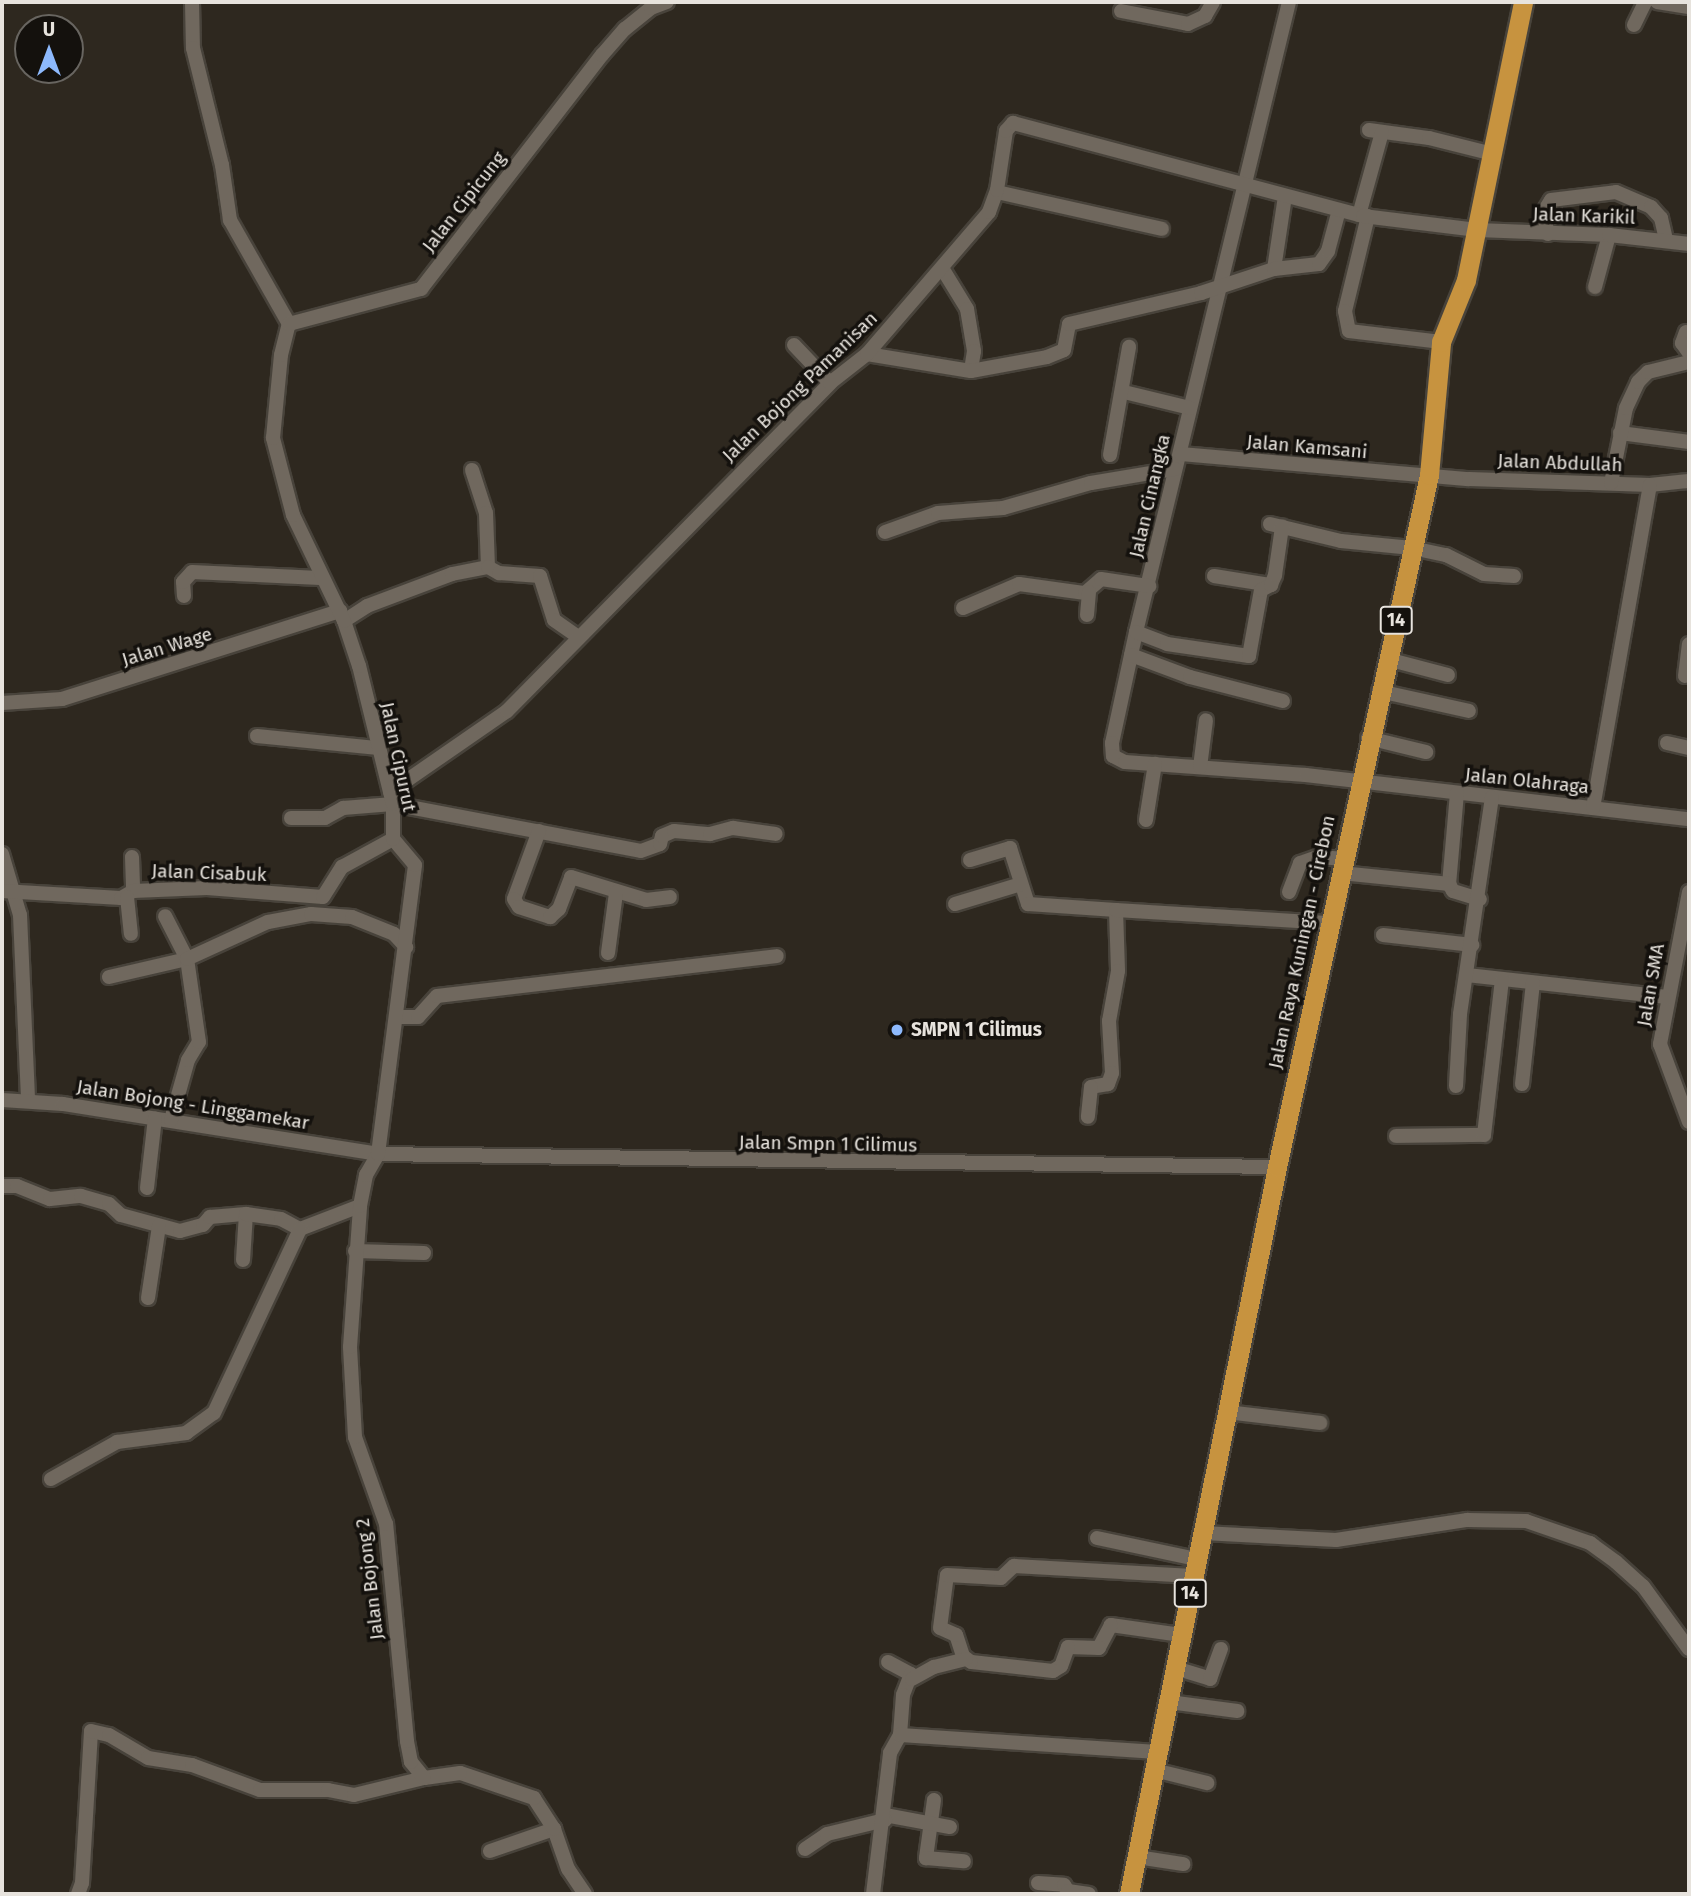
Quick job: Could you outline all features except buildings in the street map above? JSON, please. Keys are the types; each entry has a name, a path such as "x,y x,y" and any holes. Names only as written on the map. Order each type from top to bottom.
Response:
{"highway":[{"name":"Jalan Raya Kuningan - Cirebon","path":"1129,1894 1277,1167 1331,923 1368,738 1429,475 1441,342 1466,279 1522,2"}],"street":[{"path":"192,2 193,48 222,165 230,220 289,324"},
{"name":"Jalan Cipicung","path":"289,324 421,289 602,55 625,29 651,8 667,2"},
{"path":"1121,11 1188,23 1205,16 1213,2"},
{"name":"Jalan Cinangka","path":"1289,2 1245,184 1216,289 1181,454 1175,468 1136,632 1111,752 1125,762 1360,784"},
{"path":"1634,25 1646,2"},
{"path":"1657,2 1689,8"},
{"name":"Jalan Bojong Pamanisan","path":"391,798 508,711 830,383 867,354 978,227 997,192 1006,131 1018,122 1364,216 1477,230"},
{"path":"1441,342 1349,331 1345,311 1364,216 1375,131 1429,138 1493,153"},
{"path":"997,192 1162,229"},
{"path":"1548,234 1543,213 1552,200 1616,192 1651,206 1661,218 1666,240"},
{"path":"1274,269 1285,196"},
{"path":"867,354 971,371 1059,352 1069,324 1216,289 1274,269 1319,264 1328,251 1339,210"},
{"name":"Jalan Karikil","path":"1477,230 1609,235 1689,244"},
{"path":"1595,287 1609,235"},
{"path":"942,268 967,309 974,351 971,371"},
{"name":"Jalan Cipurut","path":"289,324 281,355 273,438 278,468 320,578 342,616 391,798 393,839 415,865 378,1154"},
{"path":"1686,332 1682,342 1689,353"},
{"path":"794,345 830,383"},
{"path":"1110,455 1124,392 1129,347"},
{"path":"1611,483 1620,433 1637,382 1648,372 1689,362"},
{"path":"1124,392 1190,408"},
{"path":"1620,433 1689,442"},
{"name":"Jalan Kamsani","path":"1181,454 1429,475"},
{"path":"885,532 938,513 1003,508 1091,483 1175,468"},
{"path":"472,470 486,513 488,567 499,573 540,576 554,620 578,637"},
{"name":"Jalan Abdullah","path":"1429,475 1650,485 1689,481"},
{"path":"1593,808 1650,485"},
{"path":"1271,585 1276,525 1341,541 1412,548 1446,555 1484,575 1514,576"},
{"name":"Jalan Wage","path":"2,703 62,699 342,616 453,574 488,567"},
{"path":"184,596 183,582 192,572 320,578"},
{"path":"1214,576 1271,585"},
{"path":"1087,615 1089,592 1093,582 1101,579 1149,586"},
{"path":"963,608 1019,584 1089,592"},
{"path":"1136,632 1167,644 1249,656 1261,590 1271,585"},
{"path":"1685,676 1689,644"},
{"path":"1131,654 1202,681 1283,701"},
{"path":"1387,659 1448,675"},
{"path":"1380,691 1469,711"},
{"path":"1200,767 1206,720"},
{"path":"257,736 378,748"},
{"path":"1368,738 1426,752"},
{"path":"1667,743 1689,748"},
{"path":"1146,820 1155,764"},
{"name":"Jalan Olahraga","path":"1360,784 1689,819"},
{"path":"1457,793 1449,884 1453,891 1479,899"},
{"path":"1457,1086 1468,975 1492,797"},
{"path":"291,818 325,818 343,808 391,798 538,831 641,850 660,844 662,836 674,831 710,834 733,828 776,834"},
{"path":"538,831 514,899 519,906 550,917 559,909 571,877 616,893 646,900 670,897"},
{"name":"Jalan Cisabuk","path":"6,891 130,894 207,888 323,897 342,867 393,839"},
{"path":"970,860 1010,848 1025,902 1031,905 1331,923"},
{"path":"2,855 6,891 20,915 28,1101"},
{"path":"131,934 132,857"},
{"path":"1289,892 1300,863 1317,857 1342,866 1449,884"},
{"path":"955,904 1021,884"},
{"name":"Jalan SMA","path":"1689,892 1660,1044 1666,1069 1681,1094 1689,1122"},
{"path":"608,953 616,893"},
{"path":"1088,1116 1091,1087 1108,1084 1112,1073 1109,1021 1118,971 1116,910"},
{"path":"109,977 187,960 287,915 352,916 394,934 406,947"},
{"path":"164,916 187,960 199,1042 188,1060 171,1120"},
{"path":"1383,935 1472,945"},
{"path":"397,1017 418,1017 437,996 777,956"},
{"path":"1468,975 1667,997"},
{"path":"1396,1136 1484,1135 1502,980"},
{"path":"1522,1084 1533,983"},
{"name":"Jalan Bojong - Linggamekar","path":"2,1100 171,1120 378,1154"},
{"path":"147,1188 155,1118"},
{"name":"Jalan Smpn 1 Cilimus","path":"378,1154 531,1159 1277,1167"},
{"name":"Jalan Bojong 2","path":"378,1154 366,1175 360,1206 355,1251 351,1397 355,1437 386,1531 411,1762 424,1778"},
{"path":"2,1186 17,1186 50,1199 81,1196 159,1226 186,1230 203,1225 210,1217 246,1214 281,1219 300,1229"},
{"path":"51,1479 117,1442 186,1433 215,1413 300,1229 360,1206"},
{"path":"243,1260 246,1214"},
{"path":"148,1298 159,1226"},
{"path":"355,1251 424,1253"},
{"path":"1227,1412 1320,1423"},
{"path":"1203,1534 1336,1540 1467,1520 1526,1521 1590,1543 1616,1562 1643,1586 1689,1648"},
{"path":"1097,1538 1195,1567"},
{"path":"966,1659 956,1635 940,1628 948,1573 1001,1578 1014,1566 1195,1567"},
{"path":"873,1894 885,1817 890,1753 900,1734 903,1695 912,1679 933,1667 966,1659 1054,1671 1061,1666 1069,1647 1099,1648 1111,1625 1181,1635"},
{"path":"1175,1668 1210,1679 1221,1649"},
{"path":"888,1662 907,1669 912,1679"},
{"path":"1169,1702 1237,1711"},
{"path":"78,1894 82,1883 91,1731 109,1735 148,1758 192,1765 260,1790 328,1790 354,1796 424,1778 460,1773 521,1791 541,1804 554,1829 568,1869 586,1894"},
{"path":"900,1734 1155,1761 1207,1783"},
{"path":"933,1800 926,1858 964,1861"},
{"path":"805,1849 827,1834 885,1817 950,1827"},
{"path":"490,1852 554,1829"},
{"path":"1137,1857 1183,1864"},
{"path":"1038,1883 1088,1894"}],"place":[{"name":"SMPN 1 Cilimus","path":"897,1030"}]}
